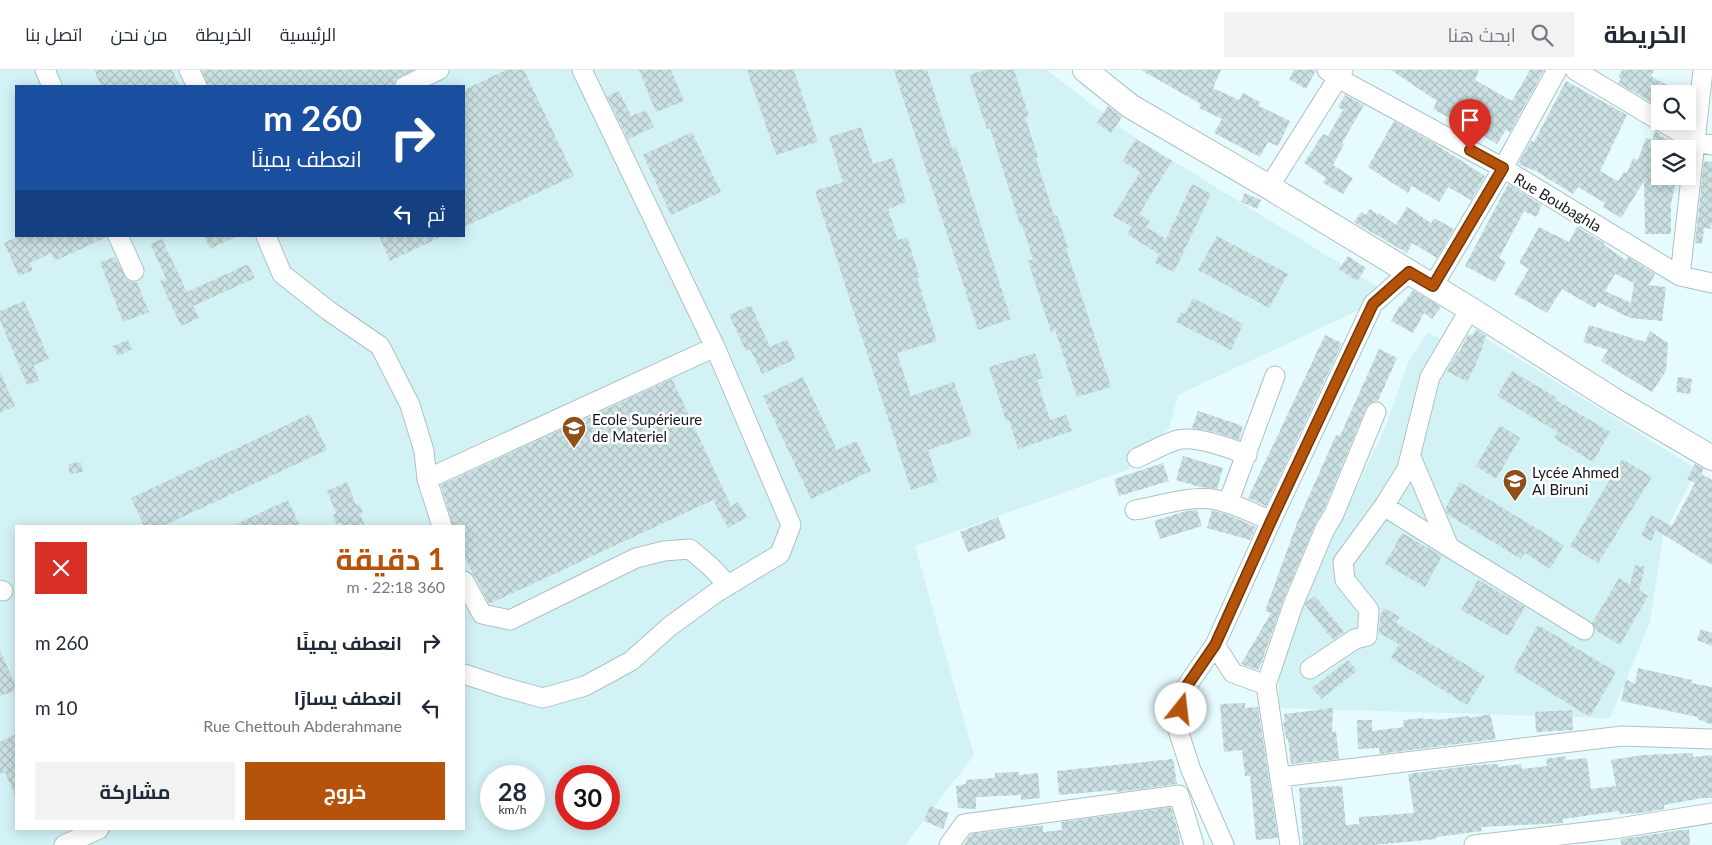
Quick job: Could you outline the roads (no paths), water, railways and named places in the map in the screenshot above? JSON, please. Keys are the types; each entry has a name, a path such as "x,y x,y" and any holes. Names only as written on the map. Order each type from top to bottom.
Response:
{"main road":[{"path":"1085,70 1130,106 1433,286 1615,401 1712,458"}],"street":[{"path":"45,70 52,85"},
{"path":"189,70 196,85"},
{"path":"407,85 440,70"},
{"path":"465,674 543,698 585,686 630,661 669,627 728,585 780,554 790,525 715,347 582,70"},
{"path":"1433,286 1503,168 1557,70"},
{"path":"1575,70 1651,116"},
{"path":"1680,276 1704,144 1704,70"},
{"path":"1269,187 1336,73"},
{"name":"Rue Boubaghla","path":"1336,73 1503,168 1680,276 1712,283"},
{"path":"1677,130 1704,144"},
{"path":"118,237 134,271"},
{"path":"266,237 282,274 329,311 380,346 410,405 424,450 427,479 442,525"},
{"path":"1224,845 1192,770 1177,727 1184,690 1215,645 1373,304 1409,272"},
{"path":"1310,669 1355,639 1367,636 1369,610 1345,580 1343,562 1384,506 1407,469 1430,377 1470,309"},
{"path":"427,479 715,347"},
{"path":"1228,503 1275,376"},
{"path":"1290,845 1266,686 1293,605 1325,529 1334,514 1376,412"},
{"path":"1137,458 1178,439 1195,439 1247,455"},
{"path":"1411,457 1449,547"},
{"path":"1134,510 1193,499 1212,499 1228,503 1271,521"},
{"path":"1384,506 1584,630"},
{"path":"465,583 482,614 510,620 636,558 664,551 690,549 728,585"},
{"path":"1215,645 1233,673 1266,686"},
{"path":"1280,777 1622,736 1712,739"},
{"path":"949,845 964,824 1179,795 1194,845"},
{"path":"1474,845 1613,837 1712,813"},
{"path":"64,845 97,830"}],"place":[{"name":"Ecole Supérieure de Materiel","path":"574,449"},
{"name":"Lycée Ahmed Al Biruni","path":"1515,502"}]}
